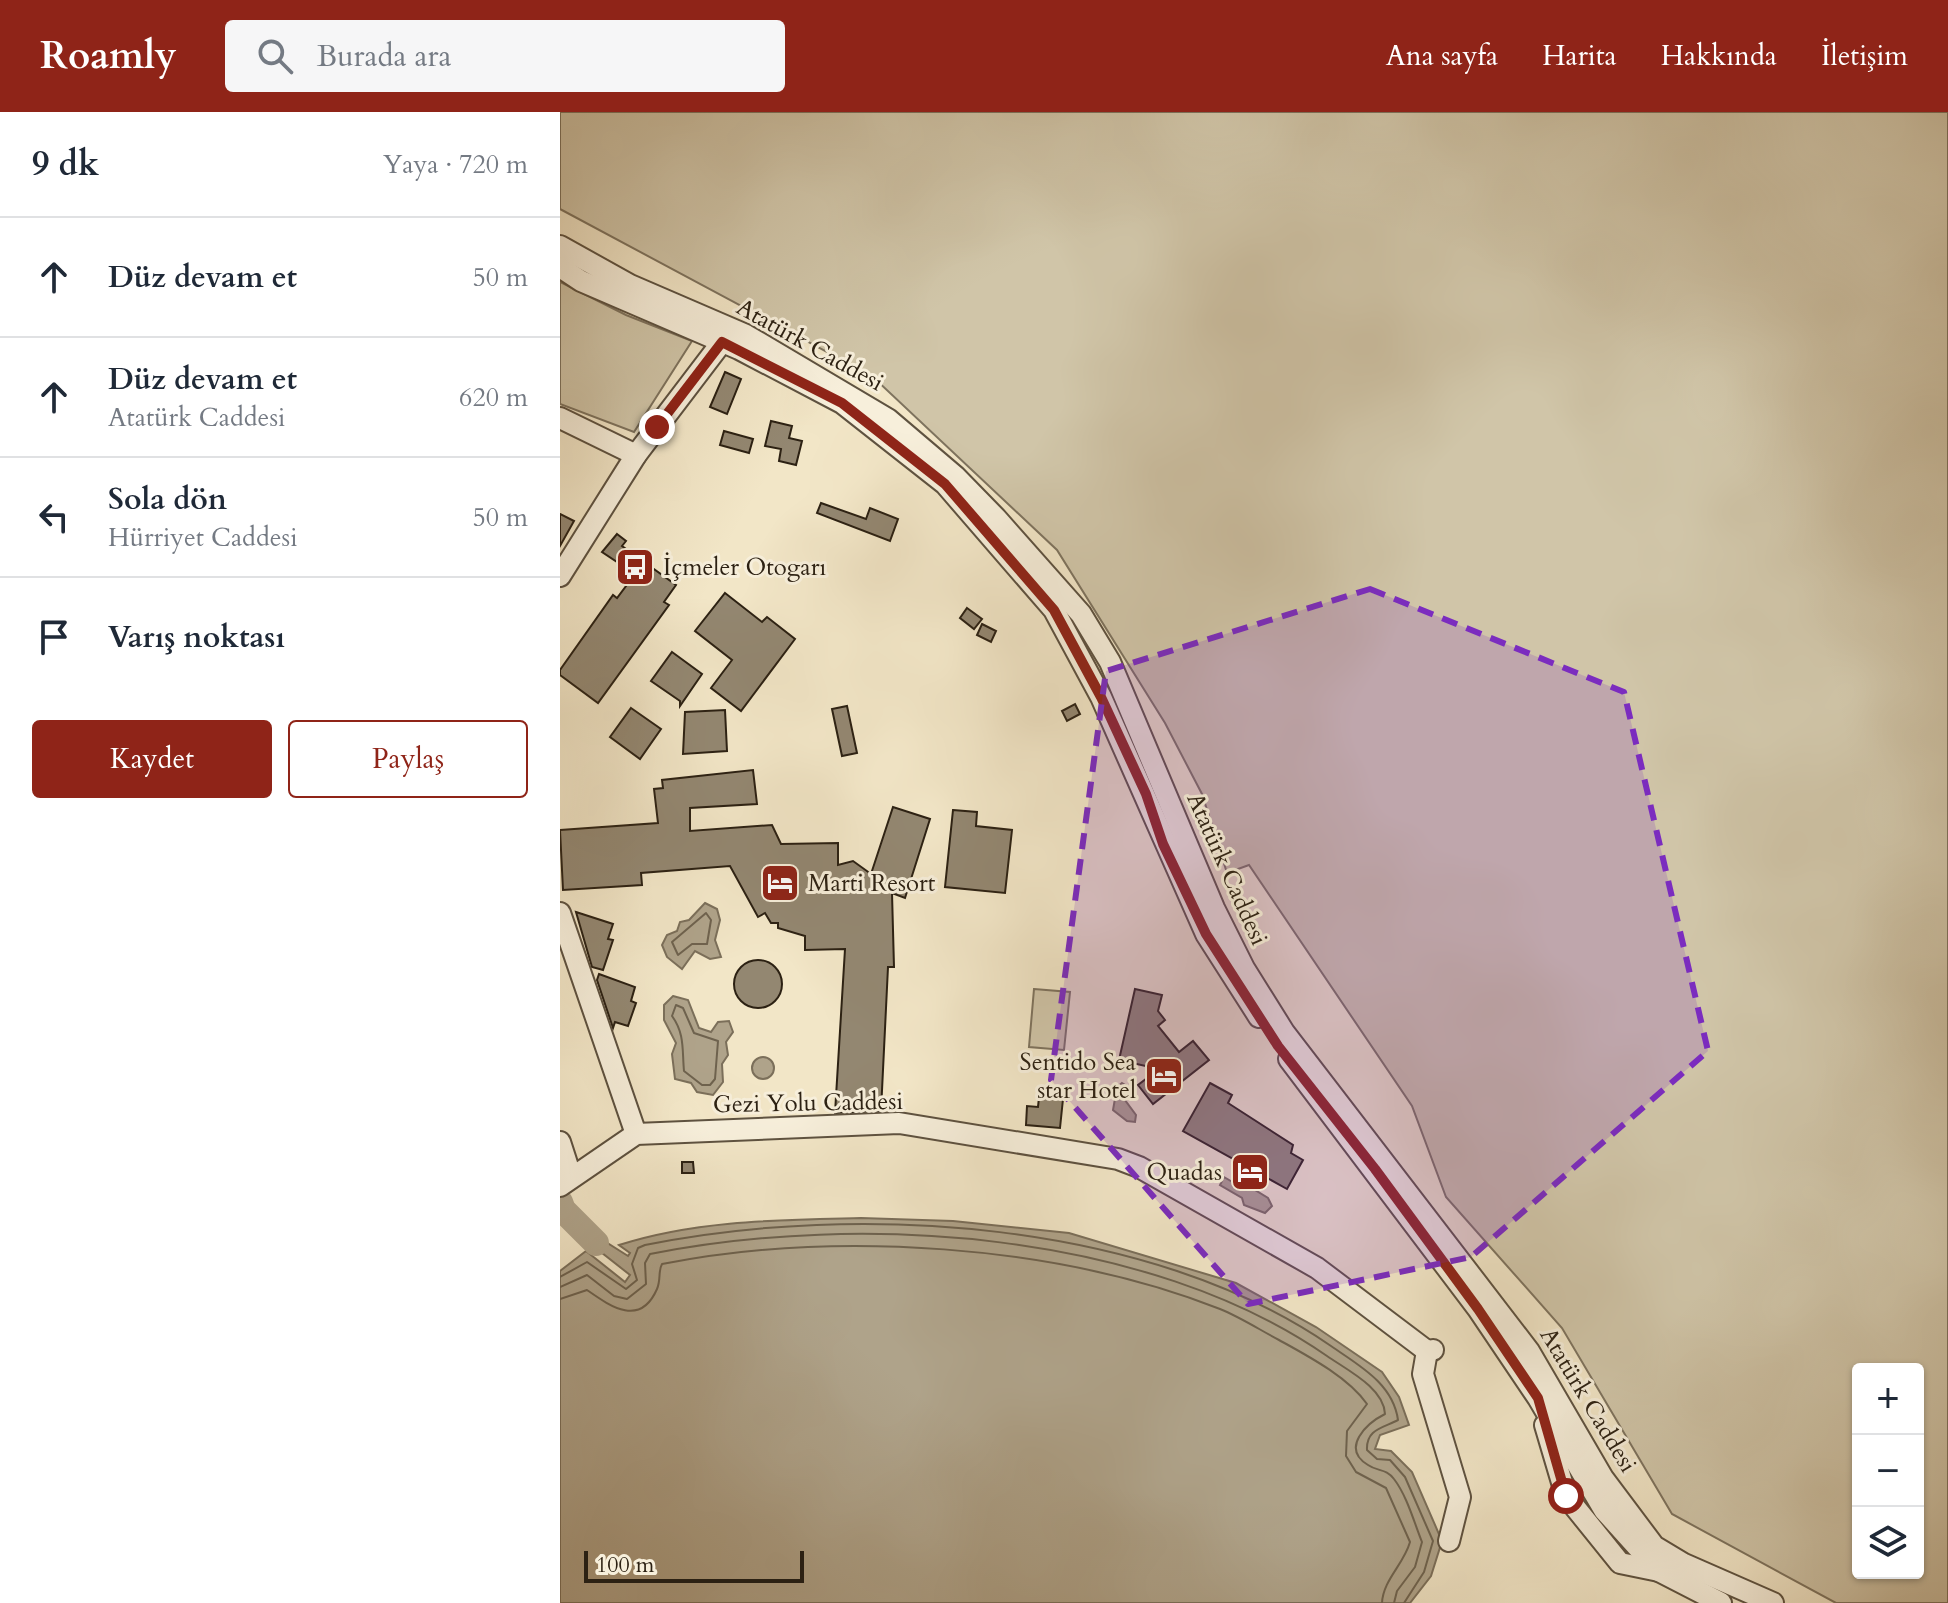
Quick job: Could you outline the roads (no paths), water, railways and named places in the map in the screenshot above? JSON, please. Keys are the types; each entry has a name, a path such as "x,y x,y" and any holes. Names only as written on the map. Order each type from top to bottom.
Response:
{"street":[{"name":"Atatürk Caddesi","path":"560,246 630,285 746,335 888,419 955,476 996,518 1081,614 1110,662 1214,908 1244,968 1284,1032 1529,1351 1603,1478 1654,1546 1684,1564 1773,1603"},
{"name":"Atatürk Caddesi","path":"560,267 581,281 722,342 842,403 945,484 1054,610 1101,697 1146,794 1163,844 1206,934 1230,974 1278,1046 1478,1309 1538,1398 1566,1496 1620,1563 1659,1571 1721,1603"},
{"path":"560,576 636,455 722,342"},
{"path":"560,418 636,455"},
{"path":"560,913 636,1134 565,1182 560,1142"},
{"name":"Gezi Yolu Caddesi","path":"636,1134 899,1123 1118,1159 1139,1167 1317,1268 1430,1351 1423,1374 1460,1497 1449,1541"}],"water":[{"path":"705,903 717,909 720,920 715,940 721,957 710,959 695,951 682,969 667,957 662,945 667,935 677,931 680,922 689,920"},
{"path":"673,996 688,1000 699,1028 711,1032 718,1022 729,1021 733,1032 726,1042 728,1055 722,1064 723,1082 713,1095 697,1092 691,1083 675,1079 672,1054 676,1043 664,1020 664,1005"},
{"path":"763,1057 771,1060 774,1068 771,1076 763,1079 755,1076 752,1068 755,1060"},
{"path":"1122,1083 1130,1088 1125,1100 1136,1115 1135,1122 1127,1121 1113,1110 1117,1087"},
{"path":"1224,1177 1246,1190 1250,1187 1268,1198 1272,1206 1265,1213 1244,1205 1242,1198 1220,1185"},
{"path":"861,1218 953,1221 1069,1233 1236,1283 1316,1327 1382,1372 1399,1397 1409,1425 1380,1435 1375,1449 1391,1451 1412,1472 1442,1541 1431,1576 1410,1603 560,1603 560,1271 586,1251 625,1282 630,1275 592,1245 601,1239 628,1256 630,1253 619,1245 708,1226"}],"waterway":[{"path":"560,1202 563,1210 596,1243"}],"place":[{"name":"İçmeler Otogarı","path":"635,567"},
{"name":"Marti Resort","path":"780,883"},
{"name":"Sentido Sea star Hotel","path":"1164,1076"},
{"name":"Quadas","path":"1250,1172"}]}
